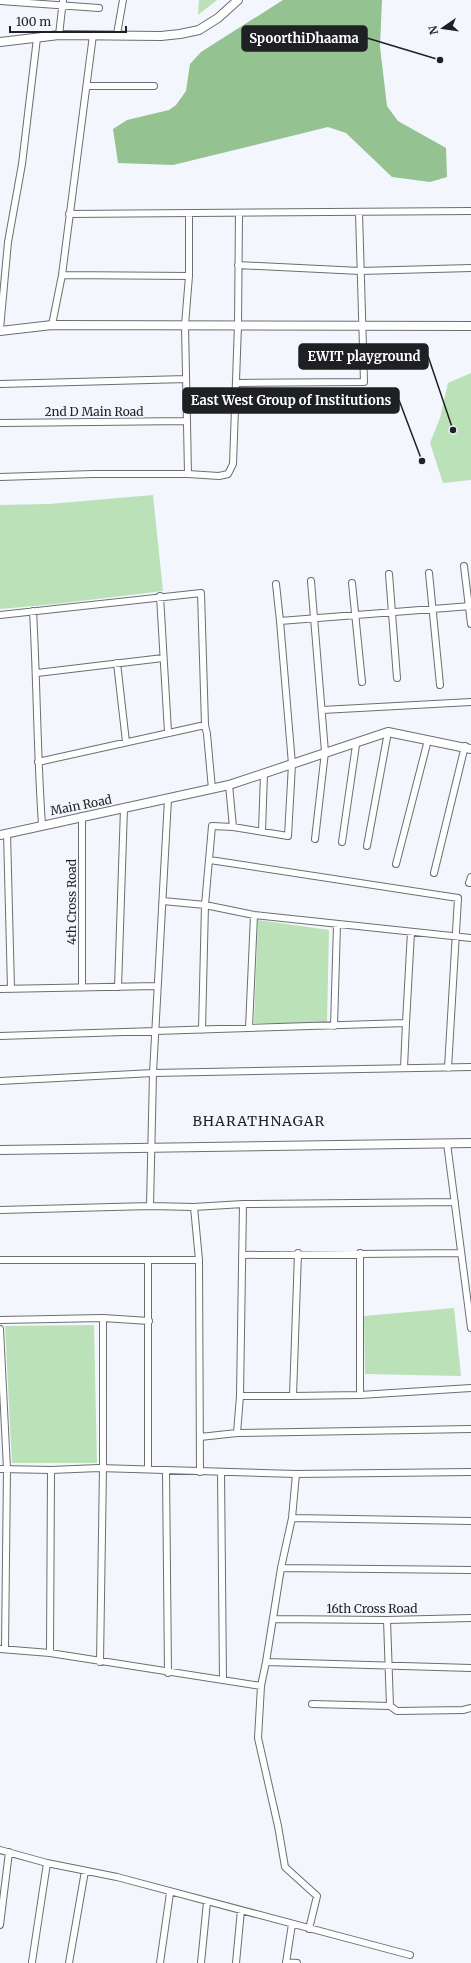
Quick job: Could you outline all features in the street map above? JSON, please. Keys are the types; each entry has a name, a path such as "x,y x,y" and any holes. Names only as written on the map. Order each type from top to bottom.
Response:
{"street":[{"path":"117,34 123,0"},
{"path":"0,42 59,35 117,34 161,36 199,30 218,18 238,0"},
{"path":"0,1 62,3 99,8"},
{"path":"59,35 62,3"},
{"path":"52,325 62,275 93,35"},
{"path":"36,38 22,164 8,242 0,330 52,325 238,324 471,326"},
{"path":"87,86 154,86"},
{"path":"69,214 239,214 471,211"},
{"path":"236,383 364,382 359,213"},
{"path":"188,474 185,325 189,276 189,214"},
{"path":"0,477 188,474 219,476 228,474 233,464 238,324 239,214"},
{"path":"238,265 360,271 471,268"},
{"path":"62,275 189,276"},
{"path":"0,384 186,379"},
{"name":"2nd D Main Road","path":"0,422 187,421"},
{"path":"464,566 471,624"},
{"path":"429,573 440,685"},
{"path":"390,574 397,678"},
{"path":"311,581 316,618 325,752 315,839"},
{"path":"352,583 354,616 362,682"},
{"path":"202,1030 205,905 212,826 233,827 288,836 292,764 276,584"},
{"path":"0,615 160,596 201,593 205,725 212,789"},
{"path":"160,596 168,732"},
{"path":"280,621 470,606"},
{"path":"33,611 37,673 38,762 42,825"},
{"path":"37,673 163,658"},
{"path":"118,663 126,742"},
{"path":"322,710 471,702"},
{"path":"38,762 205,725"},
{"path":"367,846 388,732 468,747 434,873"},
{"name":"Main Road","path":"4,834 229,785 325,752 356,744 388,732"},
{"path":"396,864 428,740"},
{"path":"342,842 356,744"},
{"path":"262,831 264,774"},
{"path":"229,785 233,827"},
{"path":"150,1206 153,1072 168,799"},
{"path":"118,987 124,808"},
{"name":"4th Cross Road","path":"82,816 82,988"},
{"path":"4,834 11,989"},
{"path":"210,860 458,898 454,935 448,1068"},
{"path":"163,901 205,905 254,915 337,925 454,935 471,938"},
{"path":"249,1028 254,915"},
{"path":"334,1026 337,925"},
{"path":"404,1068 411,932"},
{"path":"0,989 157,986"},
{"path":"0,1036 406,1024"},
{"path":"0,1081 153,1072 471,1067"},
{"path":"447,1143 471,1328"},
{"path":"0,1150 471,1143"},
{"path":"0,1210 150,1206 194,1207 243,1204 455,1202"},
{"path":"237,1433 240,1396 243,1204"},
{"path":"194,1207 199,1260 200,1472"},
{"path":"242,1255 298,1253 462,1252"},
{"path":"293,1396 298,1253"},
{"path":"360,1253 360,1395"},
{"path":"0,1260 199,1260"},
{"path":"148,1260 148,1469"},
{"path":"0,1320 103,1318 149,1321"},
{"path":"100,1662 104,1468 103,1318"},
{"path":"0,1329 8,1469 2,1649 50,1653 168,1673 260,1686"},
{"path":"240,1396 360,1395 471,1388"},
{"path":"200,1437 237,1433 471,1429"},
{"path":"0,1469 51,1470 104,1468 296,1474 471,1472"},
{"path":"50,1653 51,1470"},
{"path":"166,1471 168,1673"},
{"path":"221,1472 223,1680"},
{"path":"296,1474 292,1518 281,1568 266,1662 260,1686 258,1738 278,1826 285,1867 317,1896 309,1929"},
{"path":"292,1518 471,1521"},
{"path":"281,1568 471,1570"},
{"name":"16th Cross Road","path":"273,1619 387,1620 471,1618"},
{"path":"387,1620 390,1706"},
{"path":"266,1662 471,1668"},
{"path":"312,1704 390,1706 397,1711 463,1710 471,1708"},
{"path":"0,1850 47,1863 117,1877 170,1893 241,1910 410,1955"},
{"path":"0,1925 9,1852"},
{"path":"32,1962 47,1863"},
{"path":"69,1963 85,1871"},
{"path":"160,1963 170,1893"},
{"path":"200,1963 207,1902"},
{"path":"236,1963 241,1910"},
{"path":"292,1924 286,1962 297,1963"}],"green space":[{"path":"199,0 217,0 198,15"},
{"path":"283,0 382,0 380,47 387,106 398,121 446,148 447,177 430,182 392,177 346,133 328,127 173,165 118,163 113,129 127,120 169,110 176,105 186,91 190,64 201,52"},
{"path":"471,373 471,480 443,483 430,443 440,418 448,383"},
{"path":"153,495 163,591 0,609 0,505 49,504"},
{"path":"258,920 329,930 327,1023 254,1023"},
{"path":"454,1308 461,1376 365,1374 364,1316"},
{"path":"94,1325 97,1463 12,1463 5,1326"}],"place":[{"name":"SpoorthiDhaama","path":"440,60"},
{"name":"EWIT playground","path":"453,430"},
{"name":"East West Group of Institutions","path":"422,461"}],"district":[{"name":"BHARATHNAGAR","path":"259,1121"}]}
